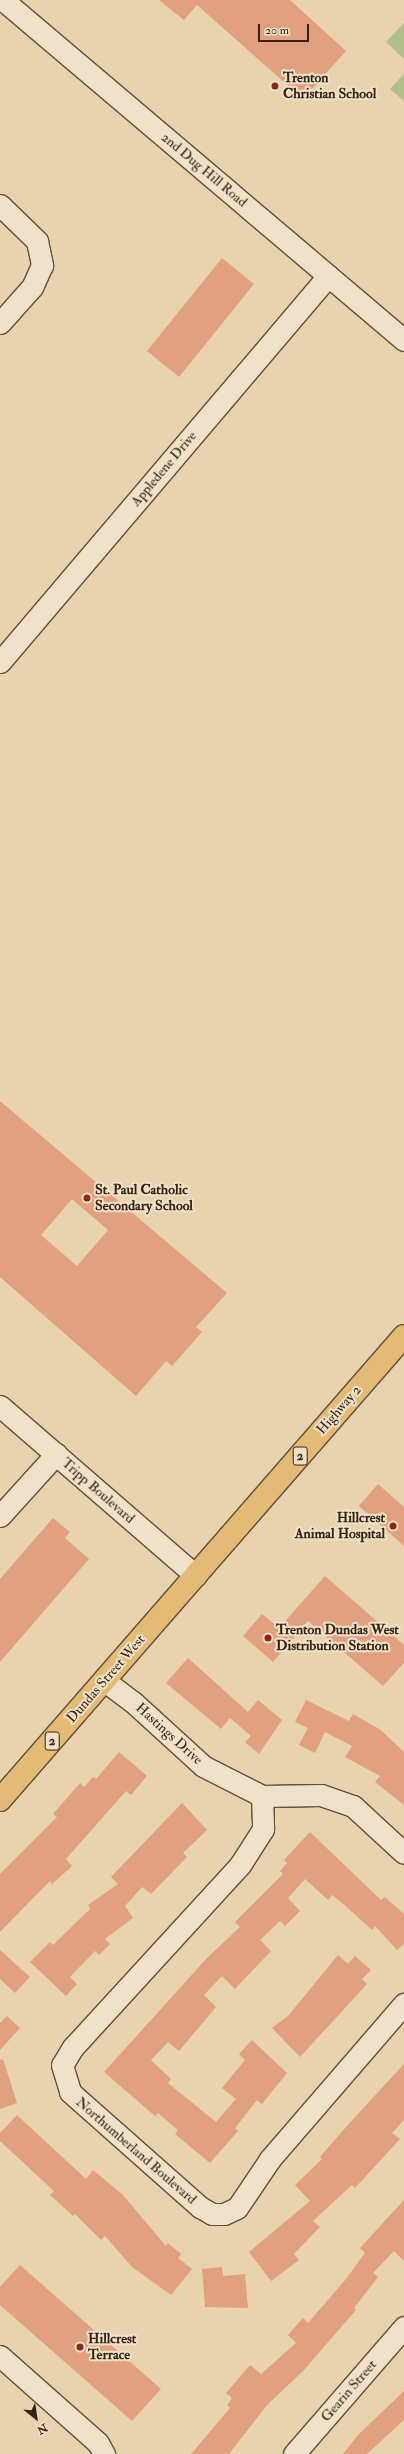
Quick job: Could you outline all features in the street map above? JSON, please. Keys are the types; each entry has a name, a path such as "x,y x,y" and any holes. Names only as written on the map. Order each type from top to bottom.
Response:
{"main road":[{"name":"Highway 2","path":"196,1576 404,1336"},
{"name":"Dundas Street West","path":"0,1800 196,1576"}],"street":[{"name":"2nd Dug Hill Road","path":"3,0 404,340"},
{"path":"0,205 37,241 42,265 32,287 0,323"},
{"name":"Appledene Drive","path":"0,662 328,276"},
{"name":"Tripp Boulevard","path":"0,1406 196,1576"},
{"path":"0,1516 56,1454"},
{"name":"Hastings Drive","path":"105,1681 133,1702 203,1766 262,1796 321,1795 353,1806 404,1853"},
{"name":"Northumberland Boulevard","path":"262,1796 263,1829 240,1865 72,2047 62,2065 70,2092 200,2207 212,2214 224,2214 237,2208 270,2159 404,2004"},
{"name":"Gearin Street","path":"294,2454 404,2327"},
{"path":"0,2356 98,2443 104,2454"}],"green space":[{"path":"404,23 404,59 386,42"},
{"path":"404,74 404,101 390,89"}],"building":[{"path":"159,0 290,0 346,51 303,99 197,5 184,20"},
{"path":"222,258 254,284 179,377 147,351"},
{"path":"0,1101 227,1293 196,1327 202,1332 172,1366 166,1361 136,1396 0,1277","holes":["72,1199 108,1230 77,1266 41,1235"]},
{"name":"Hillcrest Animal Hospital","path":"378,1484 404,1507 404,1546 359,1506"},
{"path":"53,1518 70,1532 65,1538 89,1559 0,1662 0,1579"},
{"path":"325,1576 404,1645 404,1663 383,1686 308,1621 273,1662 243,1636 262,1614 279,1628"},
{"path":"188,1658 248,1712 258,1700 282,1720 259,1754 245,1742 251,1736 230,1718 221,1729 166,1683"},
{"path":"306,1700 349,1721 353,1714 381,1730 404,1752 404,1805 375,1782 380,1776 345,1757 352,1746 325,1732 315,1753 299,1745 308,1728 295,1722"},
{"path":"119,1752 147,1776 131,1795 126,1791 66,1859 72,1866 52,1884 50,1881 0,1932 0,1874 57,1817 53,1814 80,1783 84,1787 93,1777 96,1779"},
{"path":"182,1803 207,1830 183,1853 187,1857 151,1894 142,1887 125,1906 133,1918 105,1939 110,1944 99,1955 95,1951 70,1977 77,1984 66,1996 30,1962 50,1942 53,1945 90,1909 88,1905 118,1884 111,1877"},
{"path":"310,1832 381,1900 385,1897 404,1914 404,1944 397,1950 375,1926 372,1930 332,1895 328,1900 305,1879 288,1898 300,1911 285,1926 280,1921 260,1940 271,1951 235,1989 222,1976 204,1995 216,2007 179,2051 168,2042 151,2060 171,2079 168,2083 216,2122 236,2099 222,2088 245,2060 239,2054 252,2040 287,2073 262,2104 257,2100 235,2128 238,2131 210,2163 175,2134 178,2130 158,2113 155,2116 104,2072 207,1958 240,1927 235,1922 283,1874 280,1871 287,1863 284,1860"},
{"path":"0,1950 30,1977 15,1993 0,1979"},
{"path":"338,1955 348,1964 355,1956 371,1970 362,1979 367,1984 300,2057 272,2028 288,2016"},
{"path":"7,2016 20,2028 0,2050 0,2023"},
{"path":"3,2059 17,2103 0,2109 0,2060"},
{"path":"404,2064 404,2120 392,2133 400,2139 355,2188 352,2185 313,2221 320,2227 294,2254 299,2260 271,2281 249,2252 310,2201 295,2185 322,2159 320,2157"},
{"path":"17,2115 86,2179 93,2170 123,2195 166,2246 168,2243 181,2254 178,2258 192,2269 171,2295 132,2267 105,2236 101,2240 75,2214 73,2216 50,2195 54,2191 0,2141 0,2133"},
{"path":"404,2200 404,2261 394,2251 373,2273 378,2277 354,2308 356,2310 303,2371 267,2405 229,2454 191,2454 230,2408 227,2405 232,2398 226,2393 250,2365 261,2374 296,2343 288,2335 303,2318 308,2323 346,2279 365,2253 360,2248"},
{"name":"Hillcrest Terrace","path":"20,2265 161,2389 132,2421 0,2305 0,2287"},
{"path":"222,2267 223,2276 245,2274 248,2308 205,2307 202,2269"},
{"path":"404,2391 404,2420 367,2454 343,2454 358,2435"}],"place":[{"name":"Trenton Christian School","path":"275,86"},
{"name":"St. Paul Catholic Secondary School","path":"87,1198"},
{"name":"Hillcrest Animal Hospital","path":"393,1526"},
{"name":"Trenton Dundas West Distribution Station","path":"268,1638"},
{"name":"Hillcrest Terrace","path":"80,2347"}]}
